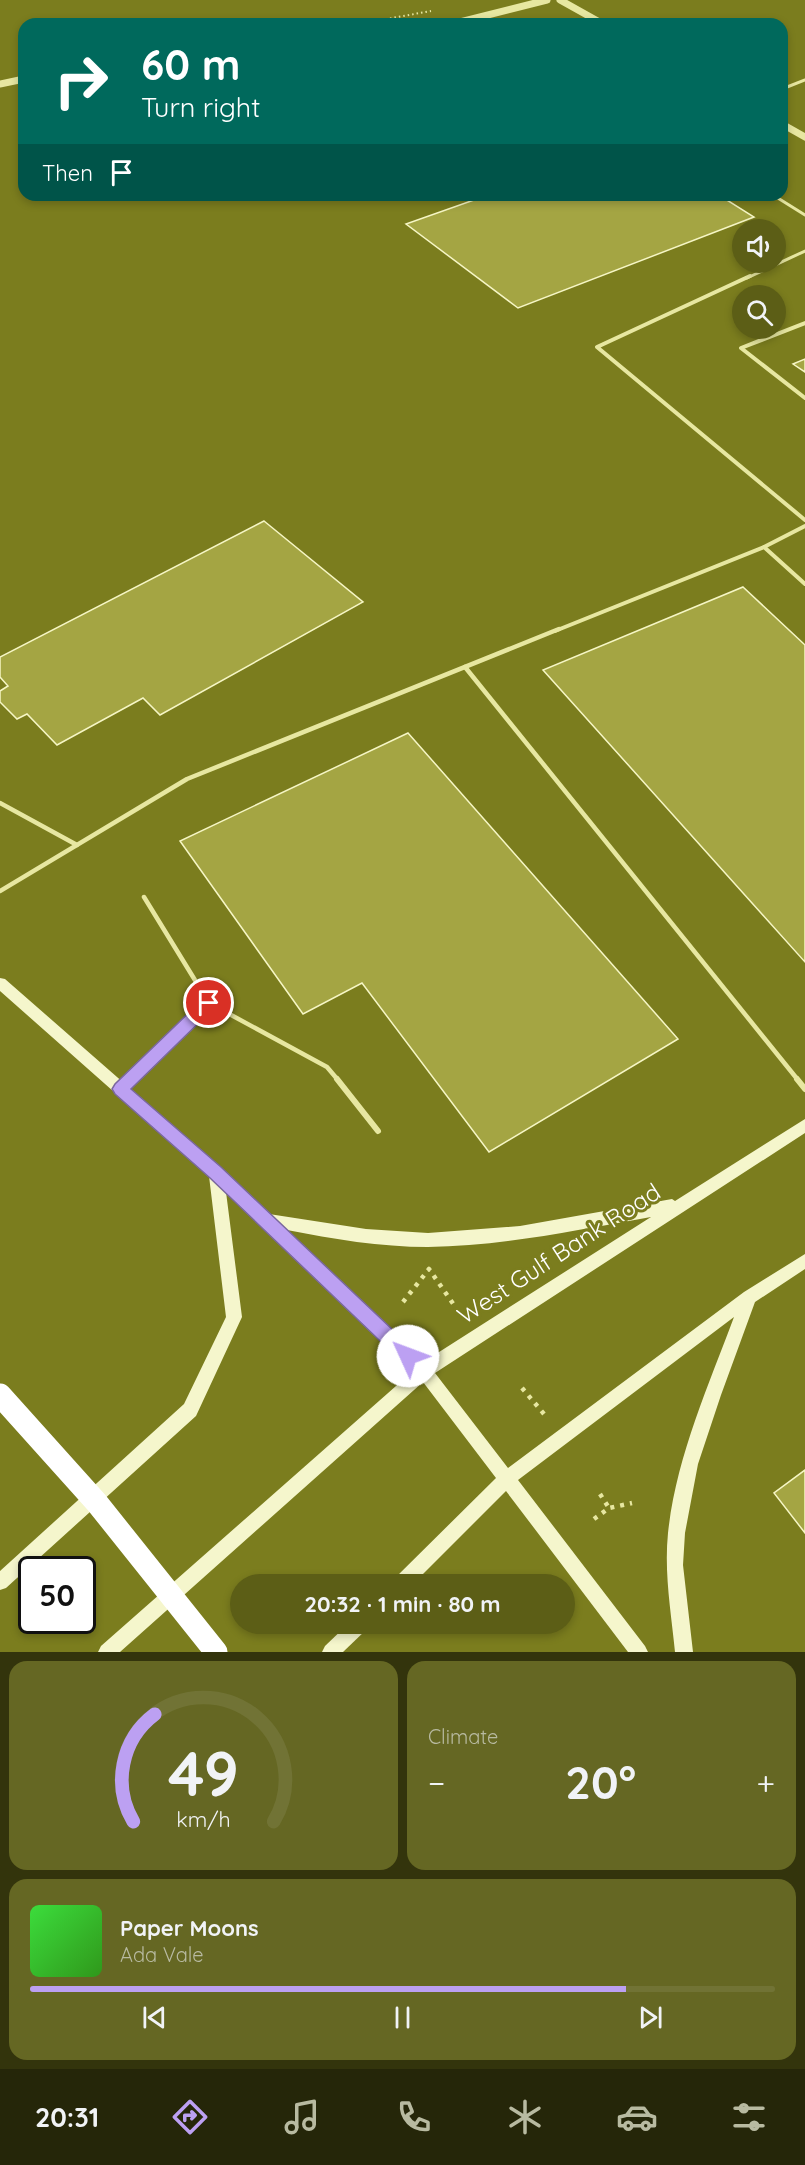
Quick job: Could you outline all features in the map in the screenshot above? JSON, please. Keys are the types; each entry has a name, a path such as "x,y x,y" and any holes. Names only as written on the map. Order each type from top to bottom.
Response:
{"highway":[{"path":"0,1395 97,1503 216,1652"}],"main road":[{"path":"0,983 216,1173 424,1371 639,1652"},
{"name":"West Gulf Bank Road","path":"107,1652 424,1371 805,1125"},
{"path":"0,1582 190,1410 234,1317 216,1173"},
{"path":"265,1220 370,1237 428,1240 502,1235 680,1205"},
{"path":"411,1574 506,1479 749,1297 805,1261"},
{"path":"684,1652 675,1564 681,1509 693,1459 749,1297"},
{"path":"331,1652 349,1634"}],"street":[{"path":"476,18 547,0"},
{"path":"560,0 592,18"},
{"path":"0,84 18,80"},
{"path":"788,127 805,137"}],"lane":[{"path":"788,86 805,80"},
{"path":"783,201 805,215"},
{"path":"805,251 597,347 805,520"},
{"path":"805,323 741,348 805,398"},
{"path":"0,891 188,779 764,547 805,526"},
{"path":"764,547 805,584"},
{"path":"465,667 805,1089"},
{"path":"0,803 78,845"},
{"path":"144,897 209,1003 327,1067 378,1131"},
{"path":"120,1089 209,1003"}],"path":[{"path":"393,18 432,11"},
{"path":"403,1302 429,1269 454,1305"},
{"path":"522,1388 544,1414"},
{"path":"600,1494 609,1508"},
{"path":"594,1519 609,1508 632,1503"}],"building":[{"path":"471,201 729,201 754,217 732,219 732,225 518,308 406,224"},
{"path":"805,359 805,372 793,364"},
{"path":"264,521 363,602 160,715 143,698 57,745 27,714 17,719 0,702 0,691 8,686 0,677 0,657"},
{"path":"743,587 805,645 805,962 543,670"},
{"path":"408,733 678,1039 489,1152 362,983 303,1014 180,841"},
{"path":"805,1470 805,1533 774,1493"}],"route":[{"path":"209,1003 120,1089 216,1173 408,1356"}]}
